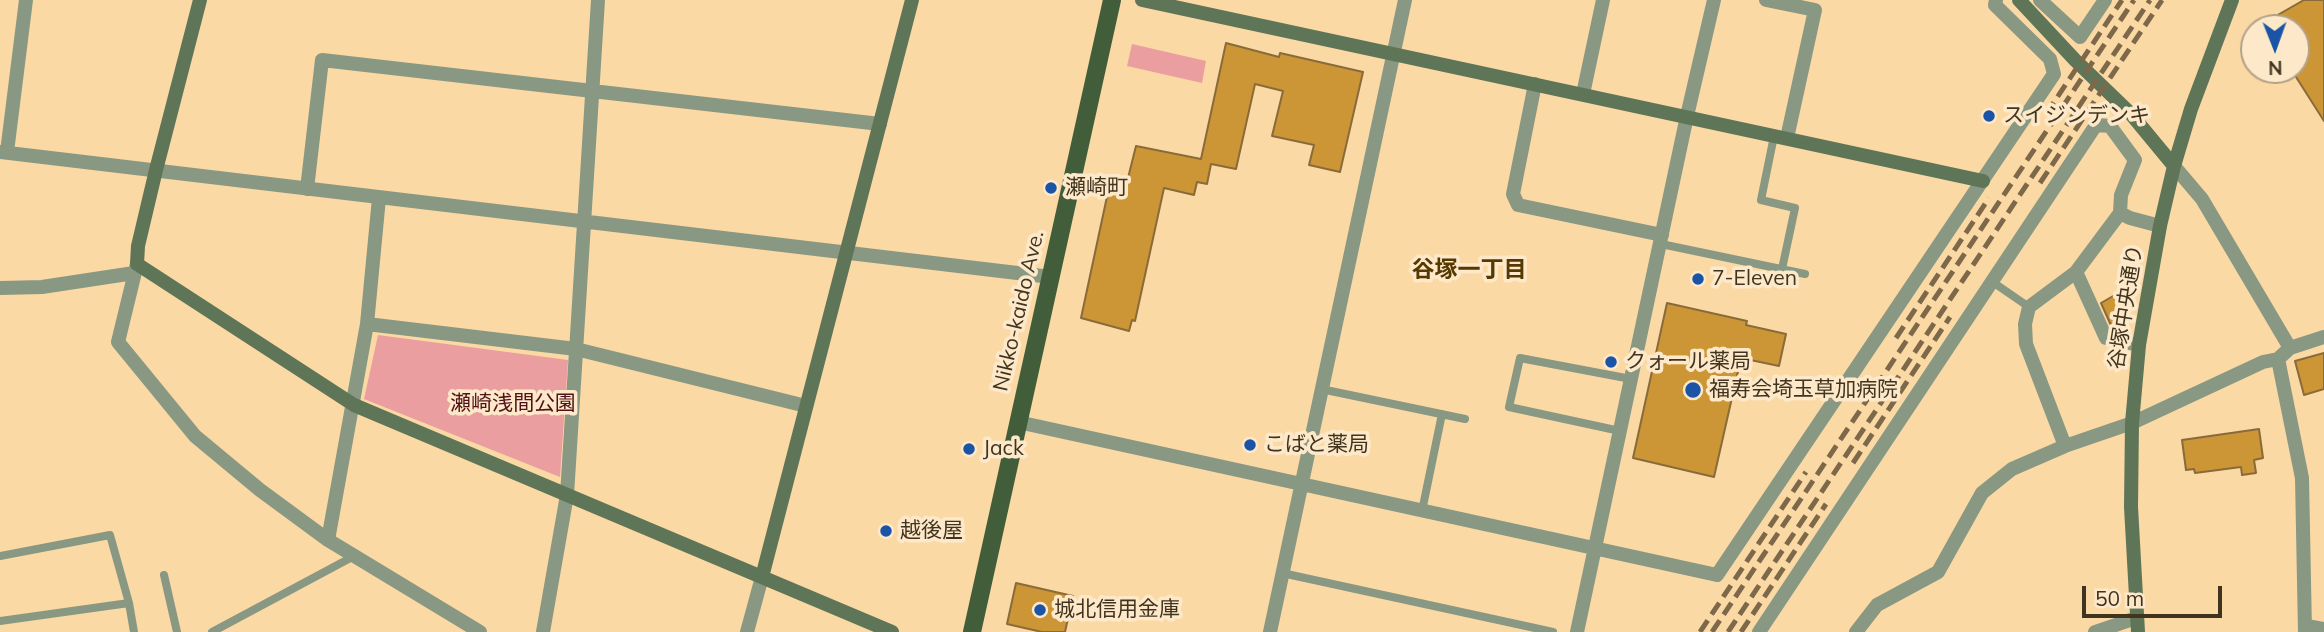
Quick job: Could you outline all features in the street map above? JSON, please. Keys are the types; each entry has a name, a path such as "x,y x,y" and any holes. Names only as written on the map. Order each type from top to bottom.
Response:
{"main road":[{"name":"Nikko-kaido Ave.","path":"972,632 1112,0"}],"street":[{"path":"26,0 3,152 1051,277"},
{"path":"200,0 156,170 118,342 195,436 260,490 328,540 480,632"},
{"path":"543,632 567,495 598,0"},
{"path":"747,632 912,0"},
{"path":"1142,0 1983,181"},
{"path":"1270,632 1405,0"},
{"path":"1583,94 1603,0"},
{"path":"1577,632 1686,116 1714,0"},
{"path":"1766,0 1815,10 1781,137"},
{"path":"1018,422 1717,575 2054,74 2050,60 1995,5 1996,0"},
{"path":"2019,0 2075,60 2131,114 2202,199 2290,348"},
{"path":"2040,0 2080,37 2105,0"},
{"name":"谷塚中央通り","path":"2137,625 2131,507 2132,424 2139,345 2160,226 2174,166 2191,109 2232,0"},
{"path":"307,189 322,60 880,124"},
{"path":"1535,84 1513,194 1518,205 1662,239"},
{"path":"1759,632 2096,125 2110,126 2135,160 2121,195 2120,213 2076,272 2029,307 2025,324 2026,344 2065,446"},
{"path":"328,540 354,405 366,324 379,198"},
{"path":"2120,213 2160,226"},
{"path":"0,288 42,287 135,268 354,405 892,632"},
{"path":"2076,272 2106,338 2139,345"},
{"path":"366,324 576,349 806,405"},
{"path":"1856,632 1877,605 1938,572 1982,493 2012,469 2065,446 2132,424 2263,362 2278,359 2290,348 2324,337"},
{"path":"2278,359 2302,478 2306,629 2324,629"},
{"path":"2095,632 2137,625"}],"lane":[{"path":"1781,137 1761,200 1795,208 1782,268"},
{"path":"1662,239 1805,274"},
{"path":"1997,285 2029,307"},
{"path":"1620,431 1509,407 1520,358 1631,379"},
{"path":"1321,389 1465,419"},
{"path":"1422,511 1442,414"},
{"path":"0,556 110,534 134,632"},
{"path":"212,632 356,555"},
{"path":"1282,573 1553,632"},
{"path":"164,575 177,632"},
{"path":"0,621 129,603"}],"green space":[{"path":"1132,44 1206,61 1202,83 1127,66"},
{"name":"瀬崎浅間公園","path":"378,335 568,360 560,477 364,399"}],"building":[{"path":"2304,0 2324,0 2324,121 2300,84 2310,84 2310,14 2280,14"},
{"path":"1226,43 1279,57 1280,53 1363,72 1340,172 1309,165 1314,145 1272,136 1283,91 1255,84 1236,169 1211,164 1207,184 1197,182 1194,195 1164,188 1135,321 1132,320 1129,331 1081,318 1111,178 1127,182 1136,146 1201,159"},
{"path":"2120,292 2116,330 2113,330 2101,303"},
{"path":"1667,303 1747,321 1746,325 1786,334 1779,366 1741,358 1714,477 1633,458"},
{"path":"2324,353 2324,389 2304,395 2295,361"},
{"path":"2259,429 2263,458 2254,460 2256,473 2242,475 2241,467 2195,473 2194,469 2186,470 2182,440"},
{"path":"1016,583 1073,596 1065,632 1042,632 1007,624"}],"railway":[{"path":"2046,114 2122,0"},
{"path":"1712,632 2134,0"},
{"path":"1728,632 2150,0"},
{"path":"2040,183 2162,0"},
{"path":"1896,338 1989,198"},
{"path":"1853,463 1950,317"},
{"path":"1700,632 1806,472"},
{"path":"1741,632 1826,504"}],"place":[{"name":"スイジンデンキ","path":"1989,116"},
{"name":"瀬崎町","path":"1051,188"},
{"name":"7-Eleven","path":"1698,279"},
{"name":"クォール薬局","path":"1611,362"},
{"name":"福寿会埼玉草加病院","path":"1693,390"},
{"name":"こばと薬局","path":"1250,445"},
{"name":"Jack","path":"969,449"},
{"name":"越後屋","path":"886,531"},
{"name":"城北信用金庫","path":"1040,610"}],"district":[{"name":"谷塚一丁目","path":"1469,270"}]}
